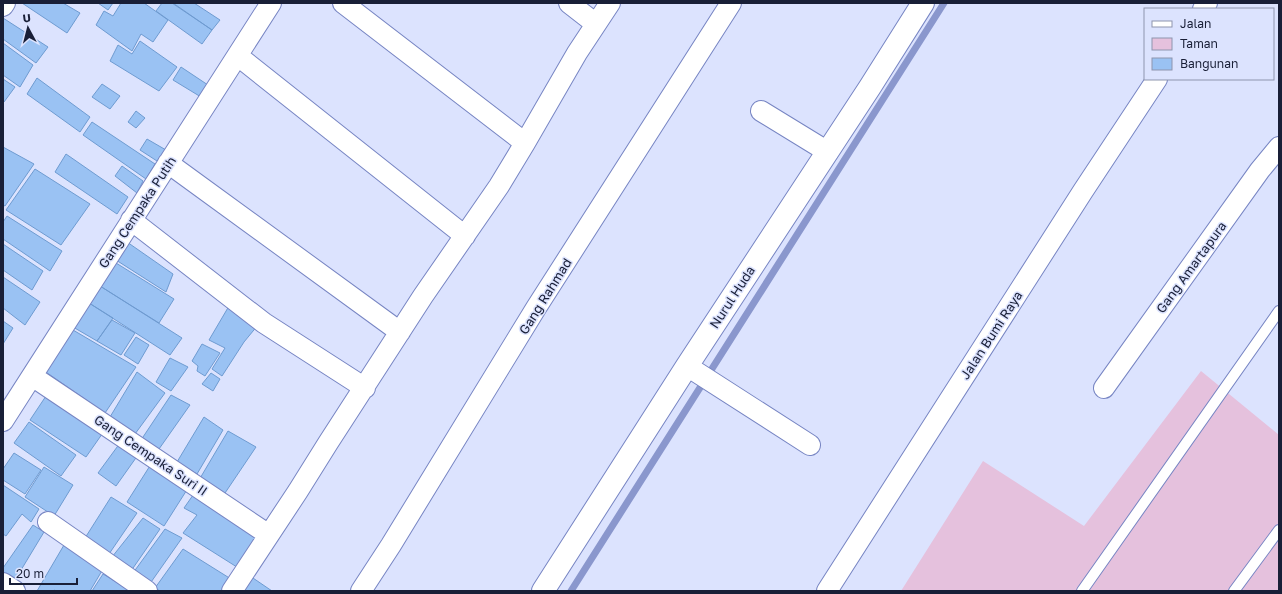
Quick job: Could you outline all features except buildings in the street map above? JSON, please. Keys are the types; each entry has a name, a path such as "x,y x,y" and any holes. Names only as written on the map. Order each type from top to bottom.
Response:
{"street":[{"name":"Gang Cempaka Putih","path":"3,421 271,3"},
{"path":"343,3 525,143"},
{"path":"569,3 596,24"},
{"path":"232,591 298,491 328,442 365,388 423,296 466,236 525,143 577,53 610,3"},
{"name":"Gang Rahmad","path":"361,591 391,545 536,308 731,3"},
{"name":"Nurul Huda","path":"543,591 923,3"},
{"path":"238,56 466,236"},
{"name":"Jalan Bumi Raya","path":"827,591 1156,80"},
{"path":"761,111 828,152"},
{"name":"Gang Amartapura","path":"1104,388 1249,186 1279,147"},
{"path":"168,164 400,332"},
{"path":"131,220 264,323 365,388"},
{"path":"687,366 810,445"},
{"name":"Gang Cempaka Suri II","path":"32,376 269,535"},
{"path":"48,522 147,591"},
{"path":"3,582 15,591"}],"lane":[{"path":"1082,591 1279,311"},
{"path":"1234,591 1279,530"}],"green space":[{"path":"1201,371 1279,435 1279,591 901,591 983,461 1084,526"}],"waterway":[{"path":"571,591 944,3"}]}
